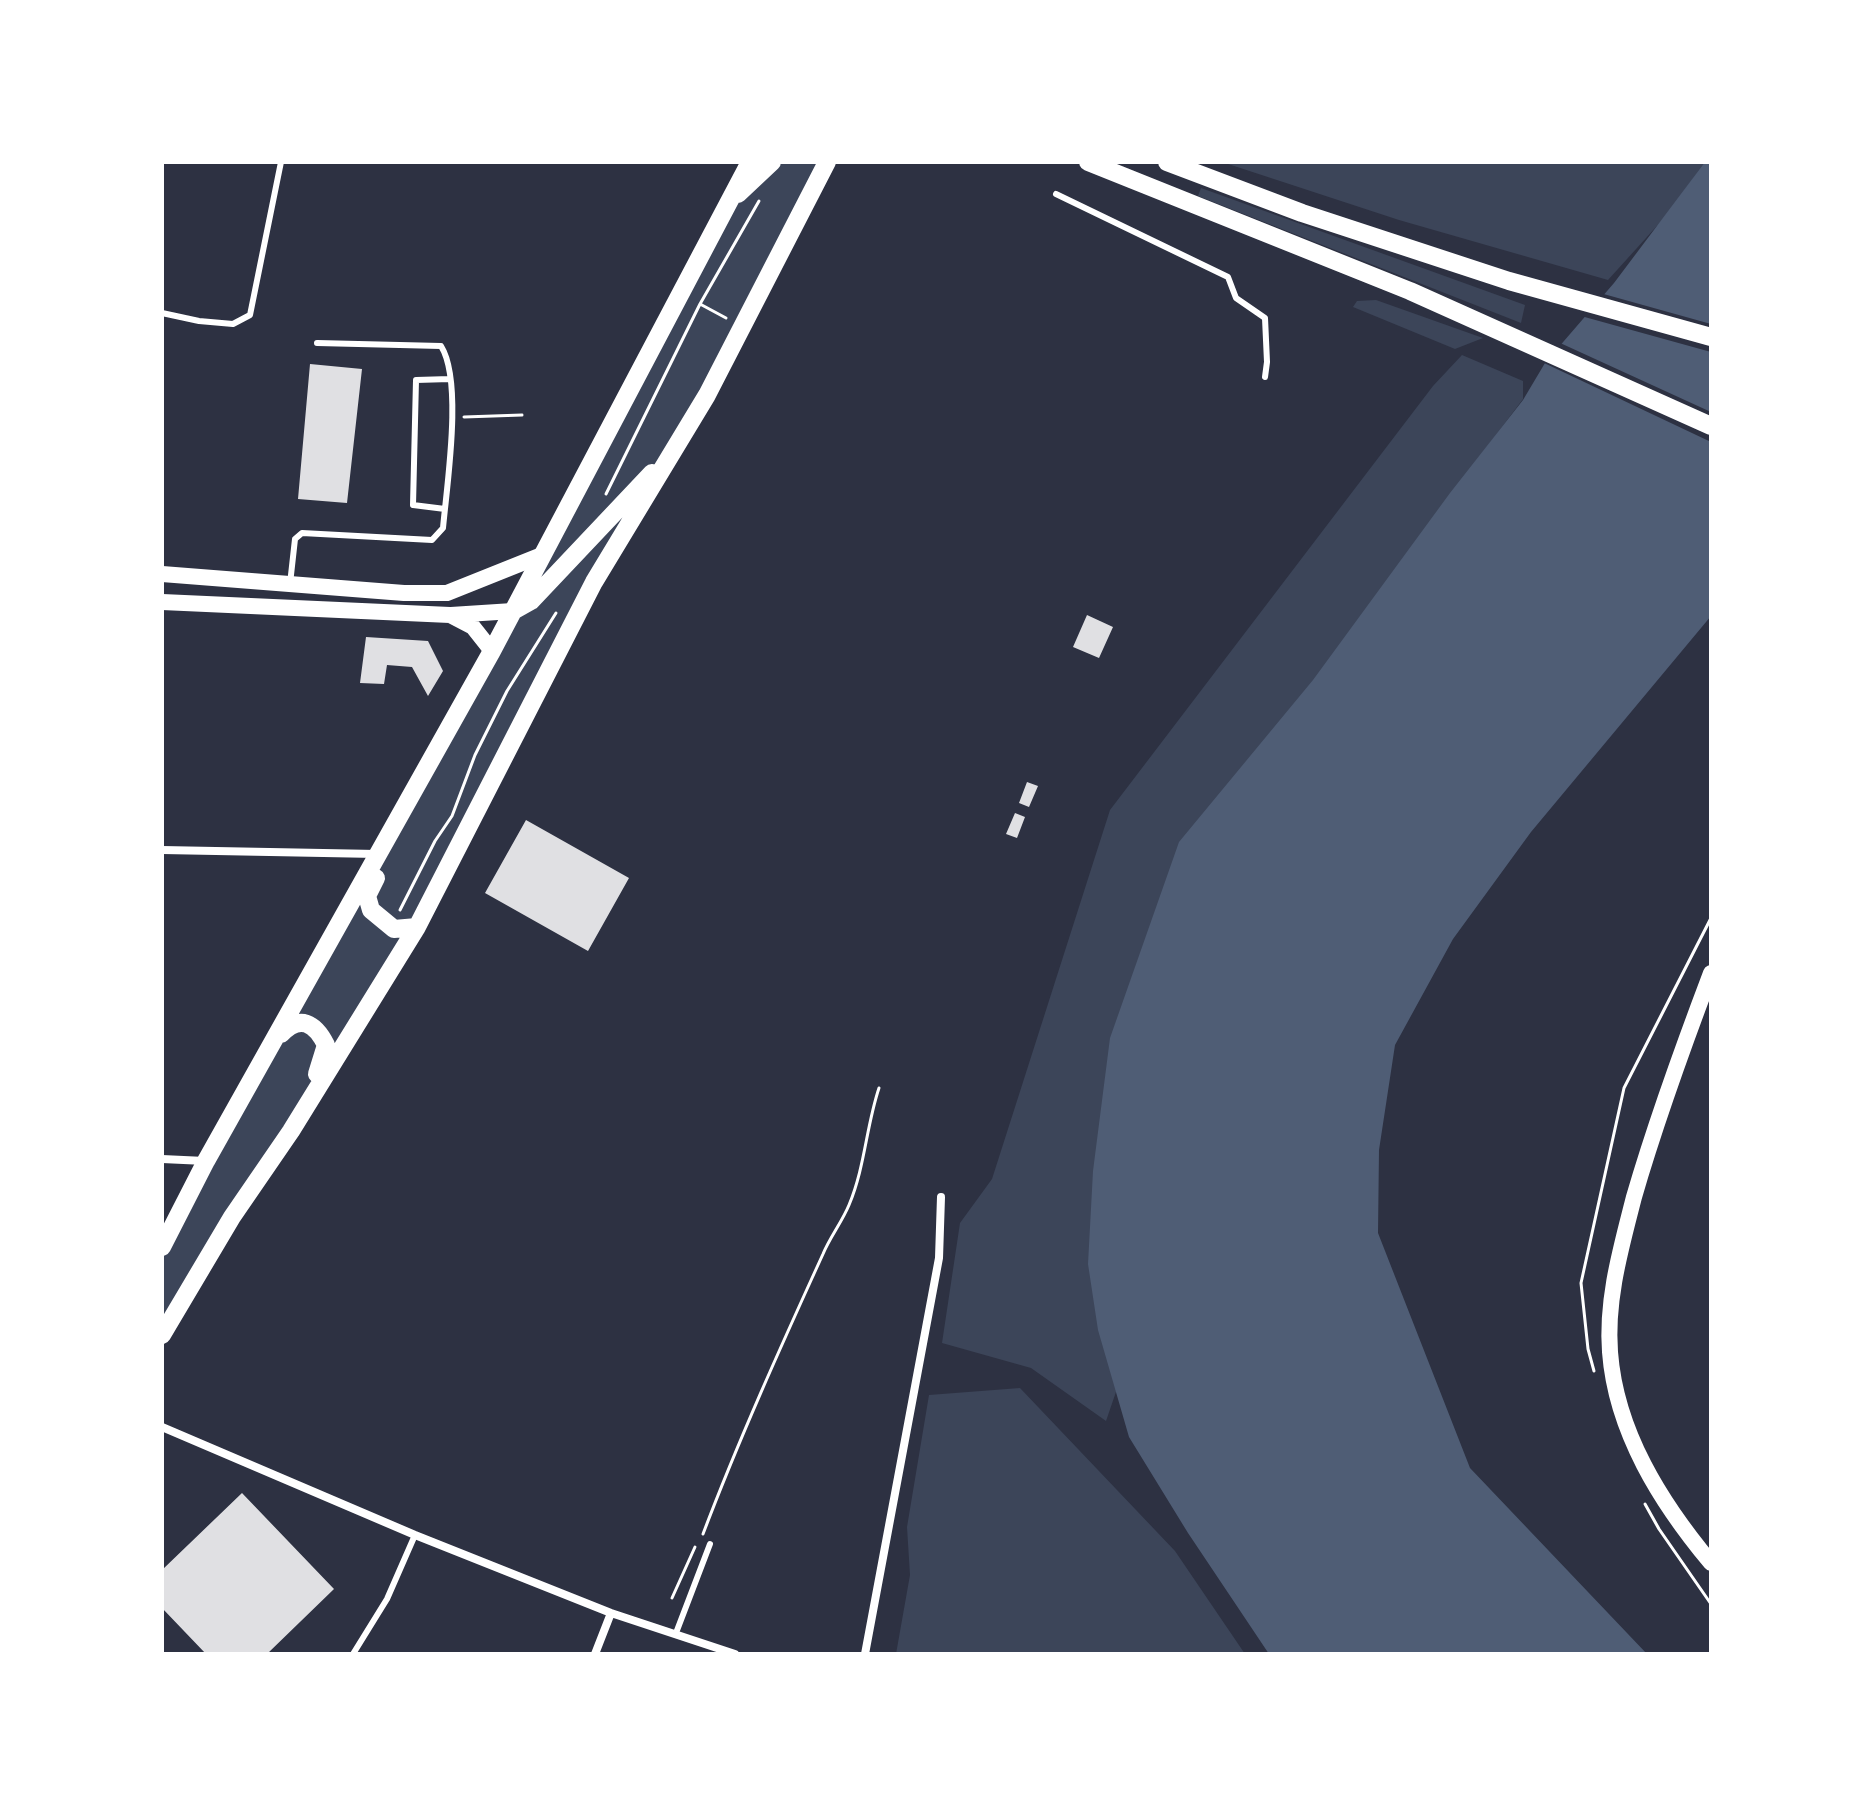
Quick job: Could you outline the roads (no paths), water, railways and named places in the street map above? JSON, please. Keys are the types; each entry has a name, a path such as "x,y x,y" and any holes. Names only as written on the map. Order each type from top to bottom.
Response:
{"highway":[{"path":"728,204 772,162"},
{"path":"162,1335 232,1217 291,1131 417,927 594,582 677,446 829,162"},
{"path":"1088,162 1496,327 1711,426"},
{"path":"1167,162 1302,213 1509,281 1711,337"},
{"path":"162,1247 206,1161 492,651 746,165"},
{"path":"513,611 531,601 677,446"},
{"path":"417,927 394,929 371,910 367,896 419,784"},
{"path":"274,1041 289,1025 299,1022 309,1024 320,1033 326,1045 322,1062 291,1131"}],"main road":[{"path":"162,574 404,593 447,593 542,555"},
{"path":"190,605 193,576"},
{"path":"162,602 450,615 513,611"},
{"path":"450,615 473,627 492,651"},
{"path":"1711,973 1668,1087 1624,1233 1610,1306 1610,1353 1632,1442 1654,1484 1711,1563"}],"street":[{"path":"162,850 378,854"},
{"path":"162,1159 206,1161"},
{"path":"865,1654 939,1258 941,1197"},
{"path":"162,1427 415,1535 611,1613 735,1654"},
{"path":"595,1654 611,1613"}],"lane":[{"path":"162,313 233,324 250,315 281,162"},
{"path":"1056,194 1228,277 1236,298 1265,318 1265,377"},
{"path":"290,584 295,539 302,533 432,540 443,528 452,418 449,359 441,346 317,343"},
{"path":"445,509 413,505 416,380 450,379"},
{"path":"353,1654 387,1599 415,1535"},
{"path":"676,1633 710,1544"}]}
